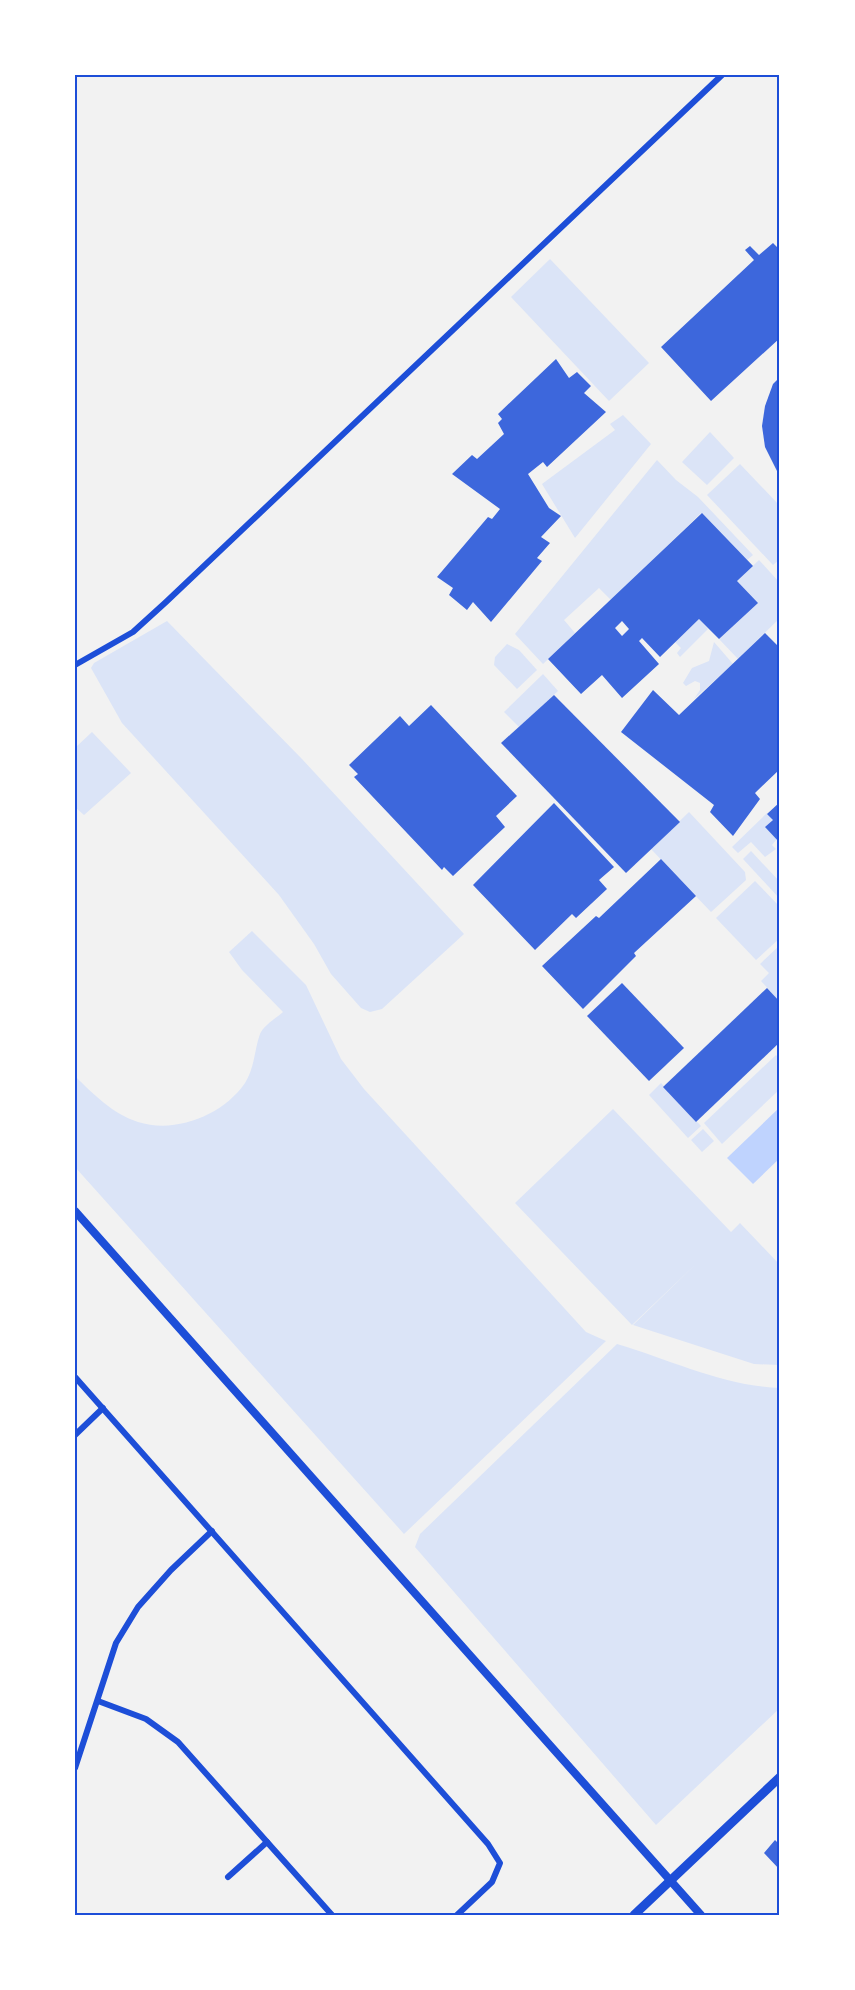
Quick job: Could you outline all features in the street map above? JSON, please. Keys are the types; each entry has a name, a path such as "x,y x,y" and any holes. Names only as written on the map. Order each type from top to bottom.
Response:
{"main road":[{"path":"634,1915 780,1777"}],"street":[{"path":"75,665 132,632 166,602 722,75"},
{"path":"75,1212 701,1915"},
{"path":"75,1377 480,1835 500,1863 492,1882 457,1915"},
{"path":"75,1435 103,1408"},
{"path":"75,1768 116,1643 138,1608 171,1570 212,1531"},
{"path":"98,1701 146,1719 178,1742 332,1915"},
{"path":"228,1877 267,1842"}],"shaded area":[{"path":"550,259 649,363 609,401 511,297"},
{"path":"623,415 651,444 575,538 542,484 615,430 610,424"},
{"path":"710,432 734,458 707,485 682,462"},
{"path":"657,460 676,480 698,497 753,555 747,560 701,513 611,600 599,588 564,620 575,633 543,664 515,634"},
{"path":"740,464 780,506 780,559 773,565 707,495"},
{"path":"759,560 780,583 780,618 738,659 719,639 757,603 737,581"},
{"path":"699,619 708,629 680,657 677,653 681,648 675,642"},
{"path":"167,621 302,759 464,934 382,1009 370,1012 361,1008 331,974 314,944 279,895 122,723 91,668 94,663"},
{"path":"714,642 733,664 694,699 700,690 700,683 695,681 686,686 683,683 692,668 709,661"},
{"path":"507,644 519,650 537,670 517,689 494,665 495,657"},
{"path":"543,674 558,691 519,727 504,712"},
{"path":"92,732 131,773 84,815 75,807 75,748"},
{"path":"689,812 745,872 746,880 711,912 651,849"},
{"path":"767,813 773,820 766,827 777,839 772,845 776,849 765,857 751,842 738,853 732,847"},
{"path":"751,851 780,882 780,899 743,859"},
{"path":"755,881 780,907 780,938 756,960 716,918"},
{"path":"252,931 306,985 341,1059 364,1089 586,1332 606,1341 404,1534 75,1167 75,1076 112,1109 138,1122 153,1125 183,1123 198,1119 224,1104 245,1083 251,1071 262,1031 283,1012 242,970 229,952"},
{"path":"780,945 780,1002 761,981 769,973 760,964"},
{"path":"776,1055 780,1059 780,1089 722,1144 704,1123"},
{"path":"661,1083 701,1126 688,1138 649,1095"},
{"path":"613,1109 731,1232 740,1223 780,1265 780,1365 754,1364 633,1325 698,1262 632,1325 515,1203"},
{"path":"703,1129 714,1141 702,1152 691,1140"},
{"path":"617,1344 738,1383 780,1388 780,1708 656,1825 415,1547 420,1534"}],"water":[{"path":"780,1107 780,1158 753,1184 727,1158"}],"building":[{"path":"773,243 780,250 780,338 711,401 661,347 754,260 745,250 750,246 759,255"},
{"path":"556,359 569,378 577,372 591,386 584,393 606,412 547,467 543,462 528,474 549,508 561,516 541,537 550,543 537,558 542,561 491,622 473,602 467,610 449,595 453,588 437,577 488,517 492,519 500,509 452,474 472,455 477,459 504,434 498,423 502,419 498,414"},
{"path":"780,377 780,477 765,447 762,426 765,406 773,384"},
{"path":"702,513 753,566 737,581 758,603 719,639 699,619 660,657 642,638 639,641 659,664 622,698 602,675 581,694 548,659","holes":["622,621 629,629 622,636 615,628"]},
{"path":"765,633 780,648 780,769 755,793 760,799 733,836 710,812 714,805 621,732 653,690 679,715"},
{"path":"554,695 680,822 626,873 501,743"},
{"path":"431,705 517,796 496,816 505,827 453,876 444,867 442,870 354,777 358,774 349,765 400,716 409,726"},
{"path":"780,802 780,843 765,827 773,820 767,814"},
{"path":"554,803 614,867 599,880 607,889 576,918 572,914 535,950 473,885"},
{"path":"661,859 696,896 634,953 636,956 583,1009 542,966 596,916 599,918"},
{"path":"622,983 684,1048 649,1081 587,1016"},
{"path":"767,988 780,1002 780,1042 696,1122 663,1087"},
{"path":"780,1833 780,1870 764,1853 775,1840 777,1842 779,1840 777,1837"}]}
